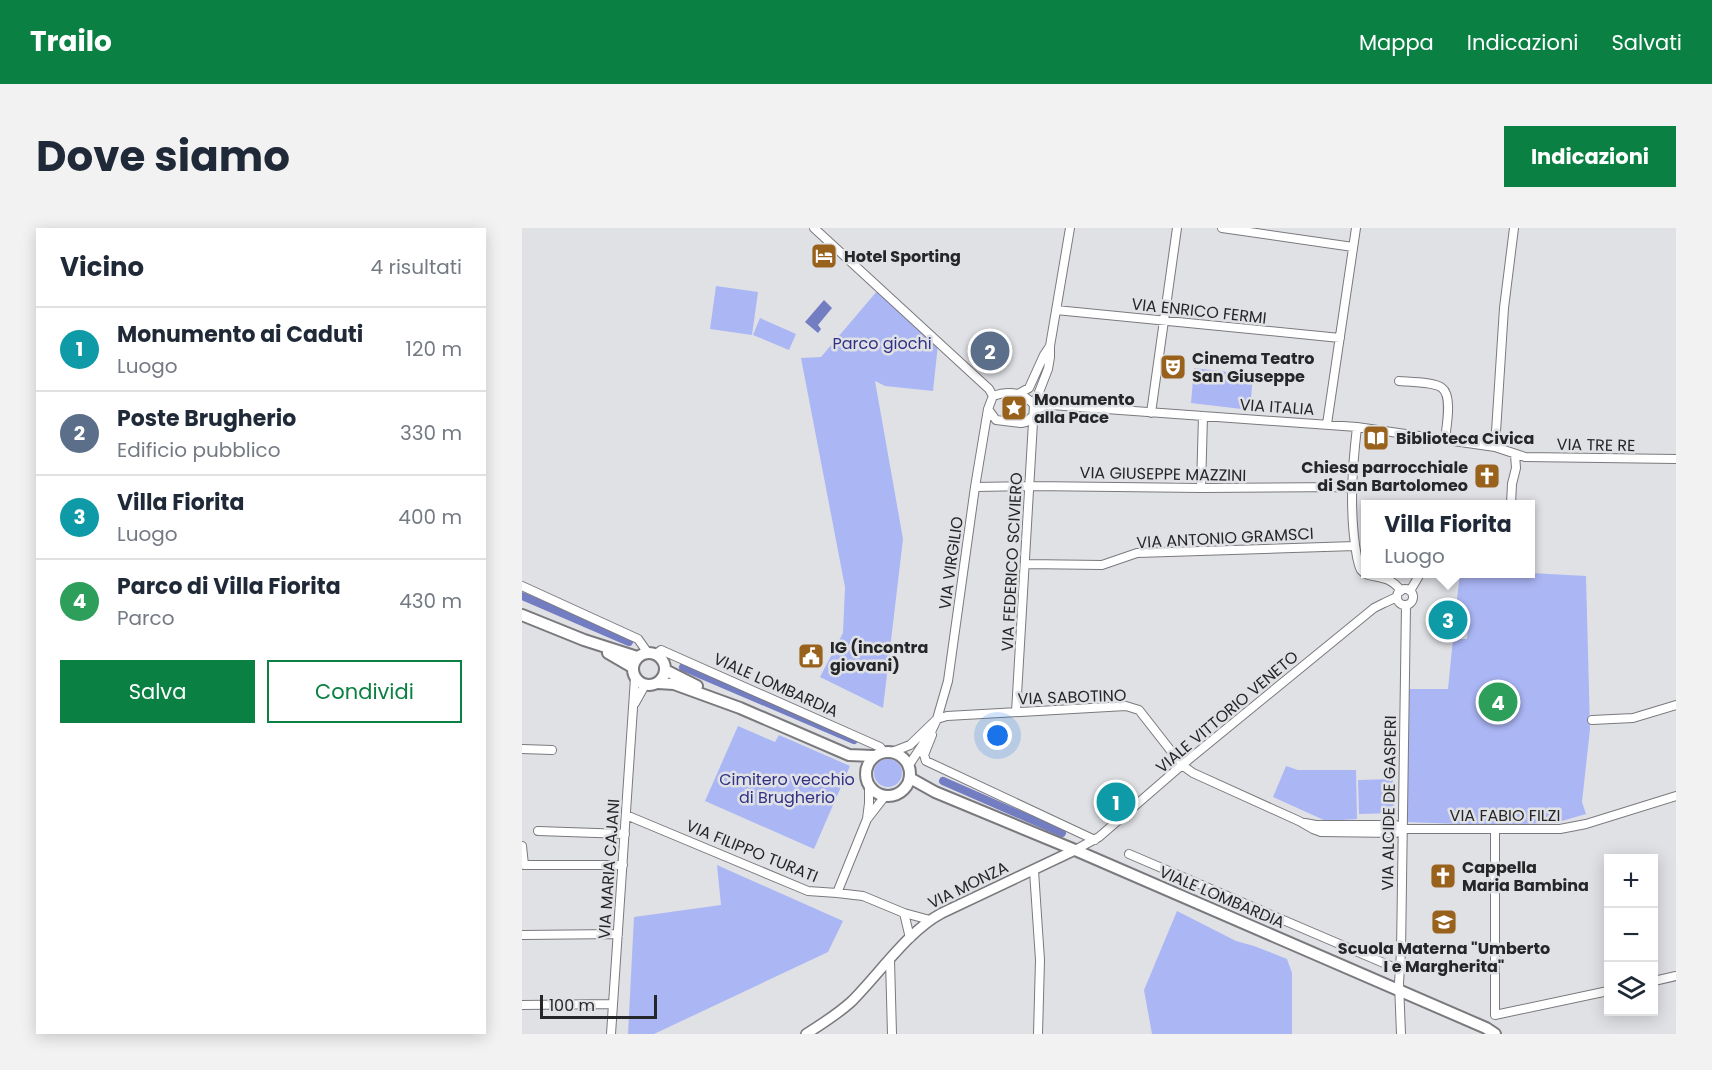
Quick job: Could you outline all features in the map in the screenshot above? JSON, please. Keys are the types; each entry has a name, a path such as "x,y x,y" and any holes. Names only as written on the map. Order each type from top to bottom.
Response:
{"main road":[{"name":"VIALE LOMBARDIA","path":"525,614 642,662"},
{"path":"645,685 642,662 663,661 665,670 658,683"},
{"name":"VIALE LOMBARDIA","path":"665,670 740,708"},
{"name":"VIALE LOMBARDIA","path":"645,685 674,684 740,708 849,755 873,756"},
{"path":"888,752 905,759 909,765 910,778 901,792 885,796 876,793 867,780 869,761 873,756 888,752"},
{"name":"VIALE LOMBARDIA","path":"849,755 861,767 867,780"},
{"name":"VIALE LOMBARDIA","path":"910,778 934,792 1075,850 1486,1028 1495,1034"},
{"name":"VIALE LOMBARDIA","path":"901,792 915,790 934,792"}],"street":[{"path":"814,228 962,363 989,389 993,396"},
{"name":"VIA FEDERICO SCIVIERO","path":"1016,712 1034,410 1048,369 1070,228"},
{"path":"1151,413 1177,228"},
{"path":"1222,228 1353,247"},
{"path":"1327,424 1356,228"},
{"path":"1495,447 1504,308 1514,228"},
{"name":"VIA ENRICO FERMI","path":"1056,310 1340,338"},
{"path":"1018,394 1029,388 1050,346"},
{"path":"1399,381 1437,386 1445,390 1448,403 1445,440"},
{"path":"1018,394 1027,397 1034,410 1026,422 996,420 988,409 993,396 1018,394"},
{"name":"VIA ITALIA","path":"1034,410 1051,405 1327,424 1495,447 1515,455"},
{"name":"VIA VIRGILIO","path":"909,765 931,732 948,681 988,409"},
{"path":"1201,488 1203,416"},
{"path":"1357,428 1351,487 1355,546 1361,570"},
{"path":"1511,500 1516,468 1515,455"},
{"name":"VIA TRE RE","path":"1515,455 1528,458 1676,459"},
{"name":"VIA GIUSEPPE MAZZINI","path":"975,487 1351,487"},
{"name":"VIA ANTONIO GRAMSCI","path":"1025,564 1102,565 1137,553 1355,546"},
{"path":"1385,578 1396,584 1399,602 1406,605 1410,603 1413,598 1410,591"},
{"path":"1410,591 1417,578"},
{"path":"522,586 638,639 642,662"},
{"path":"1399,594 1405,590 1410,591"},
{"name":"VIALE VITTORIO VENETO","path":"1075,850 1095,840 1182,765 1366,615 1399,594"},
{"name":"VIA ALCIDE DE GASPERI","path":"1401,1034 1399,990 1406,605"},
{"name":"VIALE LOMBARDIA","path":"642,662 662,650 888,752"},
{"name":"VIA MARIA CAJANI","path":"611,1034 633,707 642,662"},
{"name":"VIA MARIA CAJANI","path":"633,707 645,685"},
{"path":"1592,720 1633,718 1676,705"},
{"name":"VIA SABOTINO","path":"937,719 947,716 1126,706 1139,710 1182,765"},
{"path":"937,719 924,755 926,761 1095,840"},
{"name":"VIA VIRGILIO","path":"888,752 910,745 937,719"},
{"path":"522,749 552,750"},
{"name":"VIA FABIO FILZI","path":"1182,765 1200,776 1317,831 1326,832 1396,832 1402,829 1566,829 1676,796"},
{"path":"837,893 867,819 869,803 867,780"},
{"path":"867,819 885,796"},
{"name":"VIA FILIPPO TURATI","path":"626,815 808,891 863,896 904,913 930,920"},
{"path":"1495,830 1496,1015 1604,992"},
{"path":"538,831 625,834"},
{"path":"522,846 524,865 623,865"},
{"name":"VIA MONZA","path":"806,1034 844,1008 930,920 1075,850"},
{"name":"VIALE LOMBARDIA","path":"1129,854 1400,970"},
{"path":"1034,871 1040,948 1038,1034"},
{"path":"904,913 910,938"},
{"path":"522,935 618,934"},
{"path":"890,960 892,1034"},
{"path":"1658,980 1676,976"},
{"path":"522,1005 613,1005"}],"green space":[{"path":"716,286 758,292 752,335 710,329"},
{"name":"Parco giochi","path":"878,290 938,344 933,391 885,386 875,381 903,539 883,708 820,677 843,633 845,587 801,358 821,357"},
{"path":"760,318 796,334 789,350 753,335"},
{"path":"1194,368 1253,375 1250,410 1191,403"},
{"path":"1535,573 1586,576 1590,729 1582,802 1586,814 1555,823 1490,825 1405,822 1407,689 1448,689 1453,639 1467,639 1468,626 1454,624 1460,578 1535,578"},
{"name":"Cimitero vecchio di Brugherio","path":"738,726 775,742 779,735 850,766 814,849 705,801"},
{"path":"888,759 898,763 902,773 898,783 888,787 878,783 874,773 878,763"},
{"path":"1286,766 1298,770 1356,770 1357,819 1326,821 1273,797"},
{"path":"1393,779 1394,813 1359,814 1358,780"},
{"path":"717,865 843,921 828,952 654,1034 628,1034 634,917 721,905"},
{"path":"1177,911 1236,941 1287,959 1292,973 1292,1034 1152,1034 1144,990"}],"shaded area":[{"path":"824,300 832,308 818,325 821,329 818,333 805,322"}],"waterway":[{"path":"522,596 629,642"},
{"path":"683,667 854,740"},
{"path":"943,781 1062,833"}],"place":[{"name":"Hotel Sporting","path":"824,256"},
{"name":"Poste Brugherio","path":"990,351"},
{"name":"Cinema Teatro San Giuseppe","path":"1173,367"},
{"name":"Monumento alla Pace","path":"1014,408"},
{"name":"Biblioteca Civica","path":"1376,438"},
{"name":"Chiesa parrocchiale di San Bartolomeo","path":"1487,476"},
{"name":"Villa Fiorita","path":"1448,620"},
{"name":"IG (incontra giovani)","path":"811,656"},
{"name":"Parco di Villa Fiorita","path":"1498,702"},
{"name":"Monumento ai Caduti","path":"1116,802"},
{"name":"Cappella Maria Bambina","path":"1443,876"},
{"name":"Scuola Materna \"Umberto I e Margherita\"","path":"1444,922"}]}
